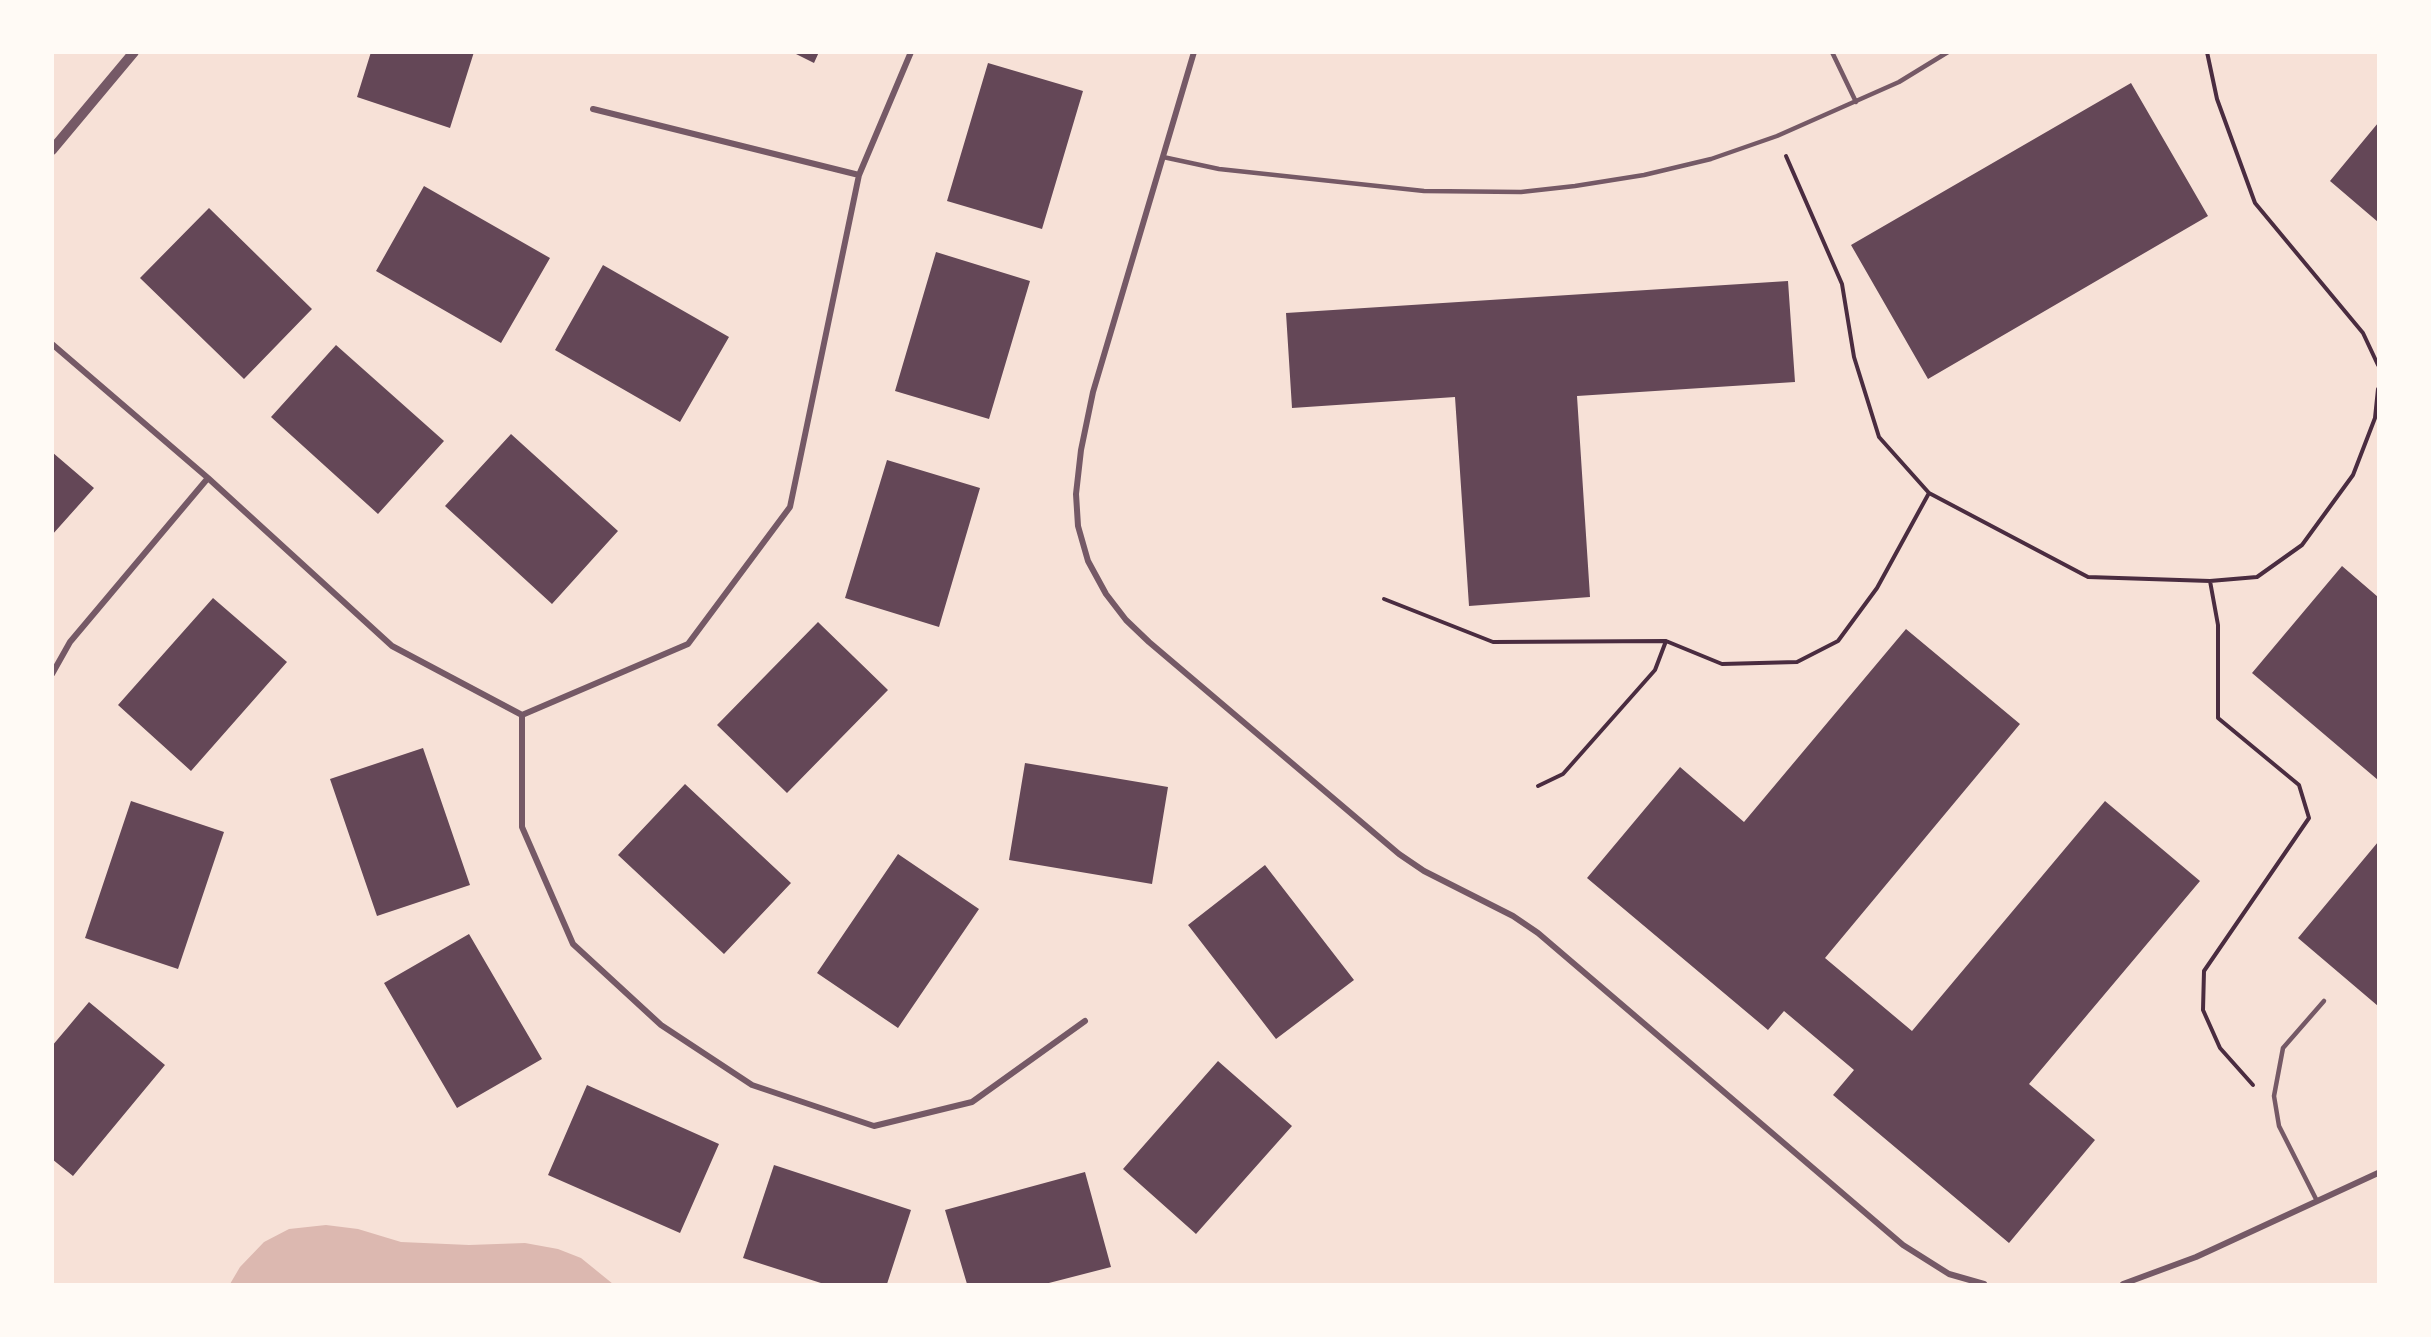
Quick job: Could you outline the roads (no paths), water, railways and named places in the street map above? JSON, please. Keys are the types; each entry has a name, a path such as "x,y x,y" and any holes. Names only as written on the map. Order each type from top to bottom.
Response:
{"street":[{"path":"52,150 134,52"},
{"path":"522,715 688,644 790,507 859,175 911,52"},
{"path":"1194,52 1093,392 1081,450 1076,494 1078,526 1088,561 1106,594 1126,620 1149,642 1399,854 1424,871 1513,916 1538,933 1903,1245 1949,1274 1984,1284"},
{"path":"593,109 859,175"},
{"path":"52,344 208,478 392,646 522,715"},
{"path":"52,674 70,642 208,478"},
{"path":"522,715 522,827 573,944 661,1025 752,1085 874,1126 972,1102 1085,1021"},
{"path":"2123,1284 2196,1257 2379,1173"}],"lane":[{"path":"1832,52 1856,102"},
{"path":"1937,52 1940,58"},
{"path":"1163,157 1219,169 1424,191 1521,192 1644,175 1711,159 1777,136 1856,102 1948,52"},
{"path":"2317,1201 2280,1126 2274,1096 2283,1048 2324,1000"}]}
